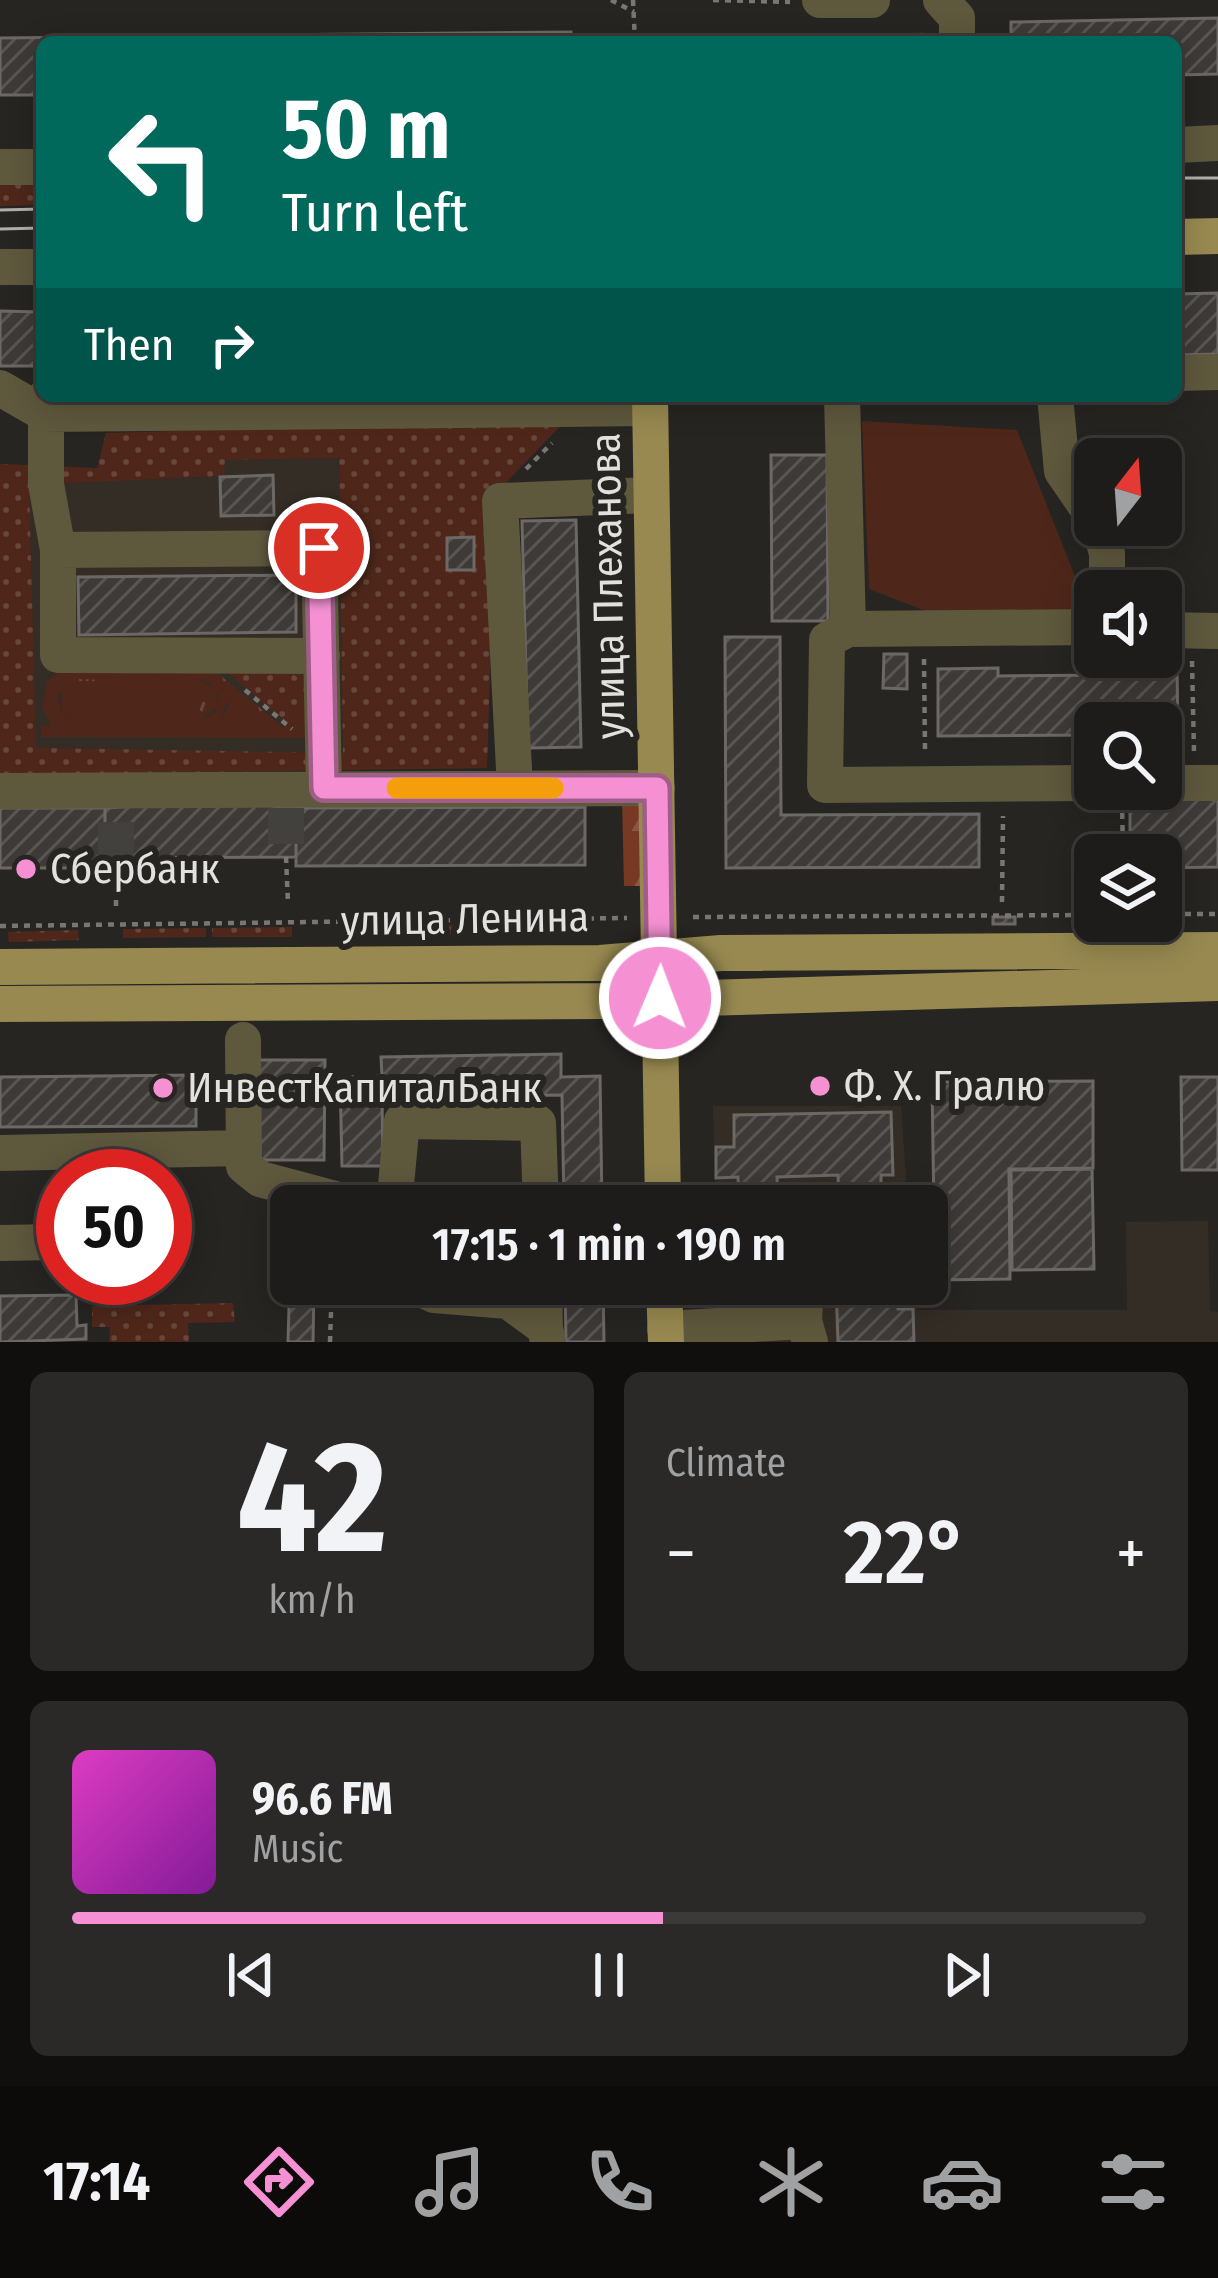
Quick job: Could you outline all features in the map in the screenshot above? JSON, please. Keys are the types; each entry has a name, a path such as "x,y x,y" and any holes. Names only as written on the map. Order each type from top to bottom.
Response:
{"main road":[{"path":"1182,237 1218,236"},
{"name":"улица Плеханова","path":"650,402 663,1185"},
{"name":"улица Ленина","path":"0,967 661,959 721,953 1218,950"},
{"name":"улица Ленина","path":"0,1004 660,998 1218,982"},
{"path":"664,1305 665,1335"}],"street":[{"path":"830,1 872,0"},
{"path":"1182,145 1218,142"},
{"path":"0,167 36,167"},
{"path":"0,267 36,267"},
{"path":"1182,373 1218,372"},
{"path":"0,388 36,401"},
{"path":"322,656 58,655 58,550 46,484 46,405 591,408 650,402"},
{"path":"843,402 862,634"},
{"path":"1056,402 1063,471 1074,488"},
{"path":"515,788 500,501 650,495"},
{"path":"58,550 319,548 324,788"},
{"path":"1074,627 924,629 827,640 825,785 1074,783"},
{"path":"0,791 116,798 286,798 324,788 657,788"},
{"path":"243,1040 244,1166 260,1179 282,1185"},
{"path":"396,1185 403,1121 538,1123 540,1185"},
{"path":"0,1153 242,1148"},
{"path":"0,1243 36,1242"},
{"path":"513,1305 547,1335"},
{"path":"545,1305 547,1335"},
{"path":"665,1335 807,1332"}],"path":[{"path":"611,0 634,12"},
{"path":"634,0 635,36"},
{"path":"712,0 830,1"},
{"path":"500,501 532,462 591,408"},
{"path":"924,629 926,784"},
{"path":"1187,783 1183,764 1194,754 1190,631"},
{"path":"204,656 310,745 324,746"},
{"path":"286,857 288,904"},
{"path":"116,858 116,906"},
{"path":"692,917 1074,914"},
{"path":"1182,914 1218,914"},
{"path":"0,926 633,918"},
{"path":"330,1342 331,1305"}],"shaded area":[{"path":"924,32 927,36 826,36"},
{"path":"339,458 343,753 35,749 29,485 223,476 224,460"},
{"path":"713,1106 901,1106 907,1185 715,1185"},
{"path":"1208,1221 1210,1311 1218,1312 1218,1342 720,1342 719,1305 1127,1310 1126,1222"}],"green space":[{"path":"36,181 36,205 0,206 0,182"},
{"path":"567,419 496,493 487,768 0,775 0,464 97,468 106,433","holes":["339,458 343,753 36,748 29,485 224,476 225,460"]},
{"path":"862,421 1017,430 1074,574 1074,610 941,617 869,589"},
{"path":"69,663 293,665 315,692 315,738 41,737 41,726 51,725 42,707 47,681","holes":["210,670 293,673 308,688 308,709 283,727 217,727 229,696","78,679 106,680 105,721 78,721 62,713 57,695","198,680 208,681 219,696 215,713 199,721"]},
{"path":"215,671 283,727 214,727 229,706 209,672"},
{"path":"226,671 293,673 308,687 308,709 290,725"},
{"path":"78,679 106,679 106,721 78,721 62,713 62,687"},
{"path":"198,680 215,688 219,705 198,722"},
{"path":"622,798 639,798 641,886 624,886"},
{"path":"570,924 570,935 495,936 495,925"},
{"path":"417,925 417,936 352,936 352,926"},
{"path":"424,925 489,925 489,935 424,935"},
{"path":"292,927 292,937 212,937 212,928"},
{"path":"206,928 206,937 123,938 123,929"},
{"path":"78,930 79,940 9,942 8,932"},
{"path":"233,1303 235,1322 188,1323 189,1342 109,1342 110,1327 92,1327 92,1306"}],"building":[{"path":"1218,18 1218,74 1182,75 1182,36 1011,36 1011,22"},
{"path":"571,32 571,36 262,36"},
{"path":"0,38 36,38 36,95 0,95"},
{"path":"1218,293 1218,354 1182,355 1182,294"},
{"path":"0,311 36,312 36,366 0,366"},
{"path":"771,455 827,455 828,621 772,621"},
{"path":"273,475 274,515 221,516 220,477"},
{"path":"576,520 581,747 528,748 522,521"},
{"path":"474,537 474,570 447,570 447,538"},
{"path":"296,575 296,632 79,635 78,577"},
{"path":"725,637 780,637 781,815 979,814 979,867 726,868"},
{"path":"884,654 907,654 907,689 883,688"},
{"path":"998,668 998,676 1177,678 1178,702 1074,702 1074,735 938,736 938,669"},
{"path":"276,797 276,808 296,808 296,857 105,858 105,808"},
{"path":"1182,798 1218,798 1218,867 1182,868 1182,834 1130,834 1130,810 1182,810"},
{"path":"585,807 585,865 296,866 296,808"},
{"path":"0,808 105,808 105,868 0,868"},
{"path":"993,917 1015,917 1015,924 993,924"},
{"path":"561,1054 561,1077 600,1076 602,1185 564,1185 562,1095 382,1097 383,1166 342,1166 340,1077 382,1076 381,1057"},
{"path":"257,1060 325,1060 324,1160 257,1160"},
{"path":"196,1075 196,1126 0,1127 0,1077"},
{"path":"1181,1077 1218,1077 1218,1170 1182,1170"},
{"path":"1093,1081 1093,1168 1009,1169 1010,1279 948,1280 948,1185 934,1185 932,1082"},
{"path":"891,1112 893,1175 881,1175 881,1185 838,1185 838,1175 777,1177 777,1185 738,1185 738,1177 716,1178 716,1147 734,1147 734,1115"},
{"path":"1092,1169 1094,1269 1012,1270 1011,1170"},
{"path":"0,1296 36,1296 36,1305 76,1305 77,1326 86,1325 86,1339 0,1342"},
{"path":"289,1305 314,1305 313,1342 288,1342"},
{"path":"565,1305 603,1305 604,1342 566,1342"},
{"path":"722,1305 742,1305 743,1315 723,1316"},
{"path":"837,1305 913,1309 914,1342 838,1342"}],"tunnel":[{"path":"116,808 116,858"},
{"path":"286,808 286,857"}],"tram line":[{"path":"1182,178 1218,178"},
{"path":"0,210 36,209"},
{"path":"0,229 36,228"}],"slow traffic":[{"path":"397,788 553,788"}],"place":[{"name":"Сбербанк","path":"26,869"},
{"name":"Ф. Х. Гралю","path":"820,1086"},
{"name":"ИнвестКапиталБанк","path":"163,1088"}],"route":[{"path":"319,548 324,788 657,788 660,998"}]}
